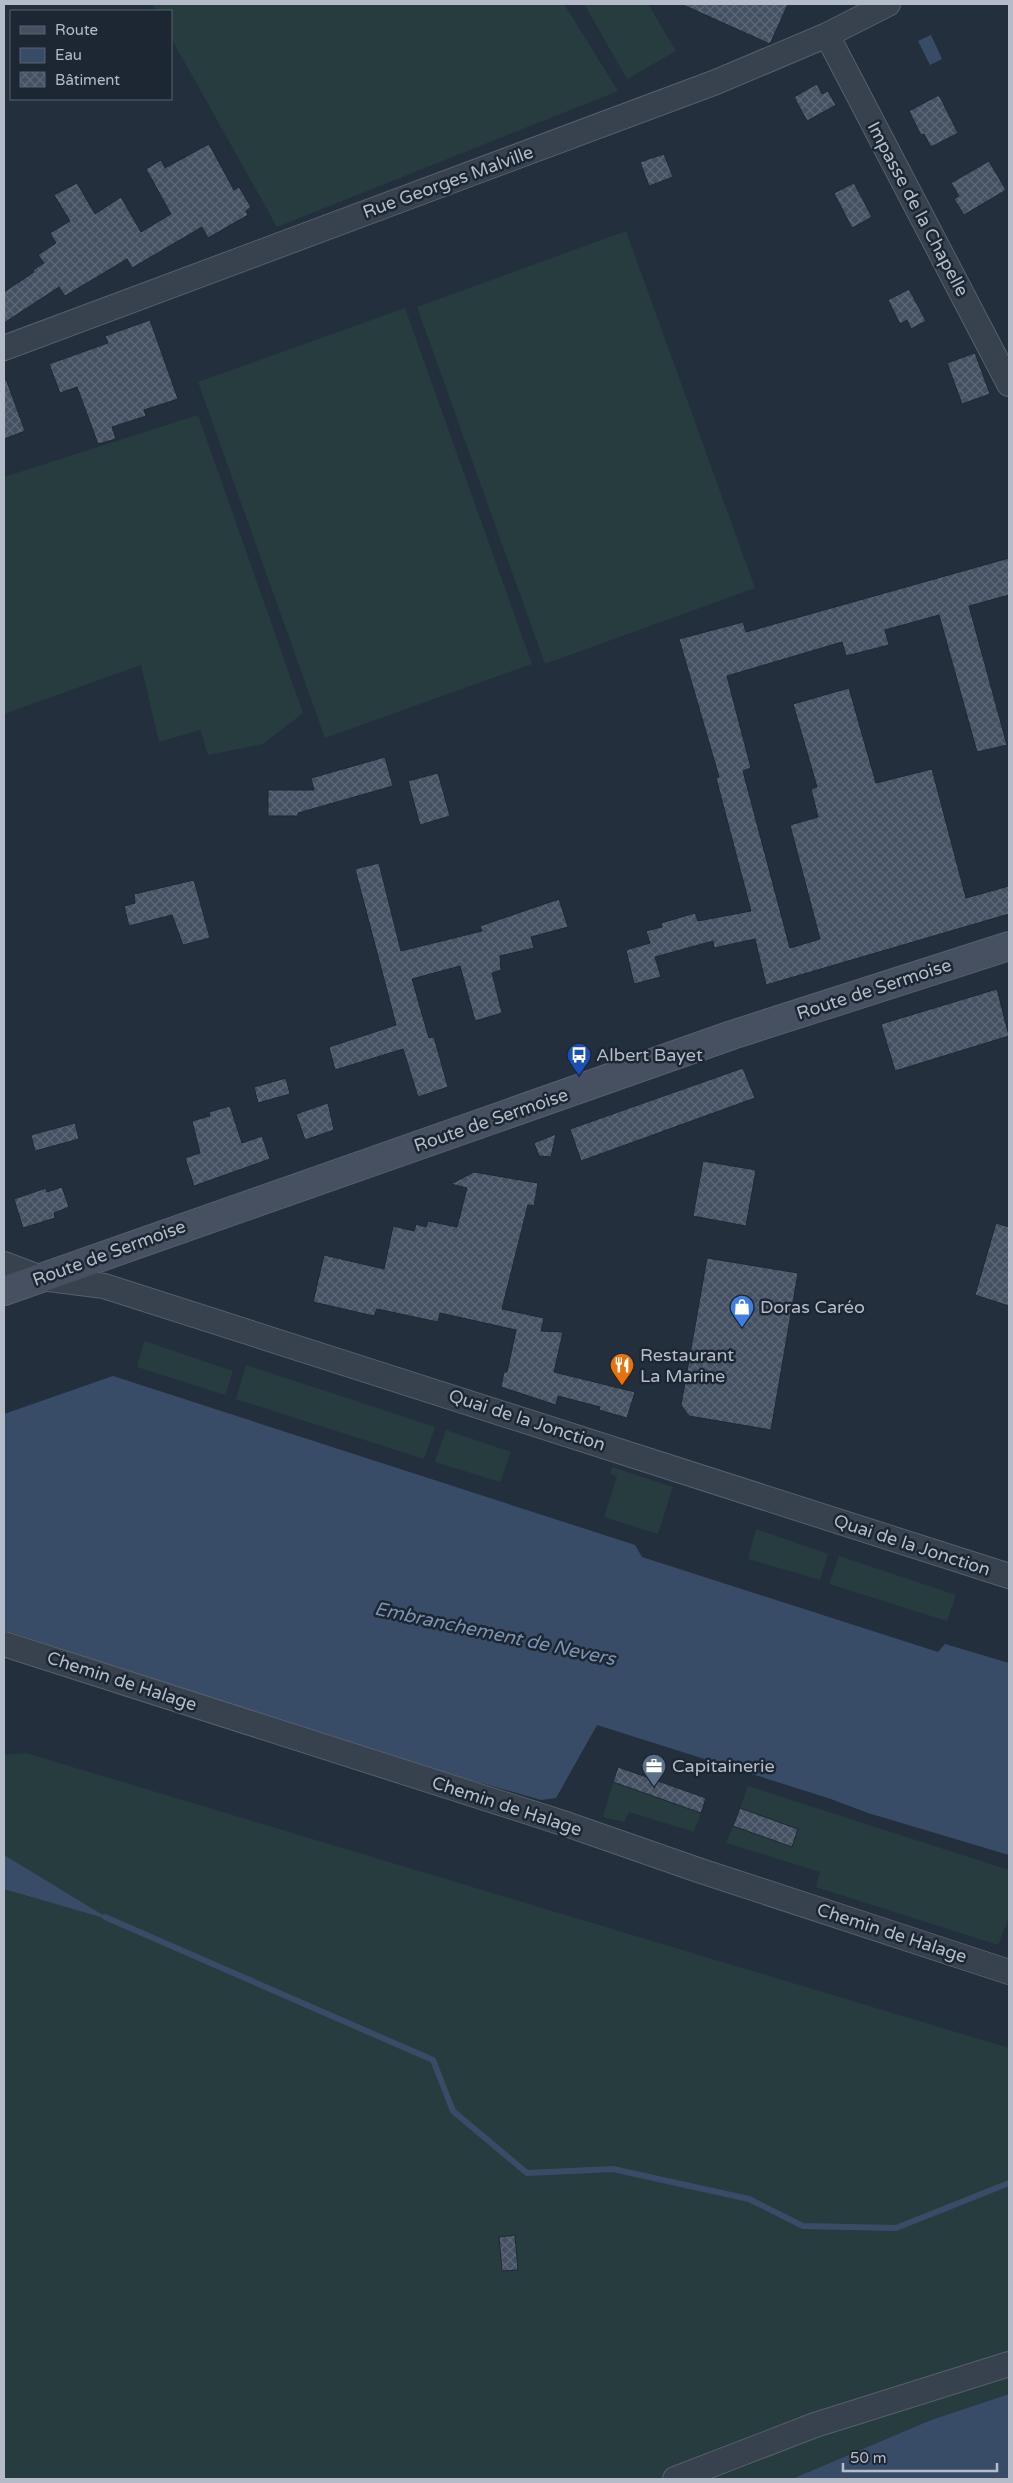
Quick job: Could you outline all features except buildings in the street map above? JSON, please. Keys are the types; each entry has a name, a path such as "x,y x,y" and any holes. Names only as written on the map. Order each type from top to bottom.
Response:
{"main road":[{"name":"Route de Sermoise","path":"4,1291 732,1035 1009,946"}],"street":[{"name":"Rue Georges Malville","path":"4,348 716,82 827,35 888,4"},
{"name":"Impasse de la Chapelle","path":"827,35 1009,384"},
{"name":"Quai de la Jonction","path":"4,1264 41,1278 112,1289 596,1442 1009,1576"},
{"name":"Chemin de Halage","path":"4,1644 569,1825 698,1870 1009,1972"},
{"path":"675,2479 815,2425 1009,2364"}],"green space":[{"path":"152,4 564,4 618,91 277,227 172,40 172,10 155,10"},
{"path":"584,4 648,4 676,51 627,79"},
{"path":"626,231 755,588 545,664 417,307"},
{"path":"405,308 532,664 325,738 198,382"},
{"path":"198,415 303,713 263,744 208,755 200,730 159,742 141,665 4,714 4,477"},
{"path":"144,1341 233,1371 225,1395 137,1367"},
{"path":"246,1365 435,1427 424,1459 236,1399"},
{"path":"446,1430 511,1452 500,1482 435,1462"},
{"path":"612,1467 673,1487 658,1534 604,1517 617,1476 610,1474"},
{"path":"756,1529 828,1554 820,1580 748,1559"},
{"path":"839,1556 956,1595 947,1621 829,1584"},
{"path":"26,1753 1009,2048 1009,2394 931,2420 792,2479 4,2479 4,1755"},
{"path":"613,1782 701,1813 694,1832 629,1812 624,1822 603,1817"},
{"path":"748,1786 1009,1870 1009,1917 998,1945 816,1887 820,1872 726,1843 733,1826 792,1846 798,1829 740,1808"}],"water":[{"path":"931,35 942,59 930,65 918,41"},
{"name":"Embranchement de Nevers","path":"113,1376 635,1545 642,1557 938,1652 945,1644 1009,1663 1009,1855 868,1813 831,1799 597,1725 556,1798 541,1800 390,1757 4,1630 4,1414"},
{"path":"4,1855 111,1920 4,1889"},
{"path":"1009,2394 1009,2479 792,2479 931,2420"}],"waterway":[{"path":"105,1917 433,2060 453,2111 527,2173 613,2169 749,2199 803,2226 896,2228 1009,2183"}],"place":[{"name":"Albert Bayet","path":"579,1076"},
{"name":"Doras Caréo","path":"742,1328"},
{"name":"Restaurant La Marine","path":"622,1386"},
{"name":"Capitainerie","path":"654,1787"}]}
